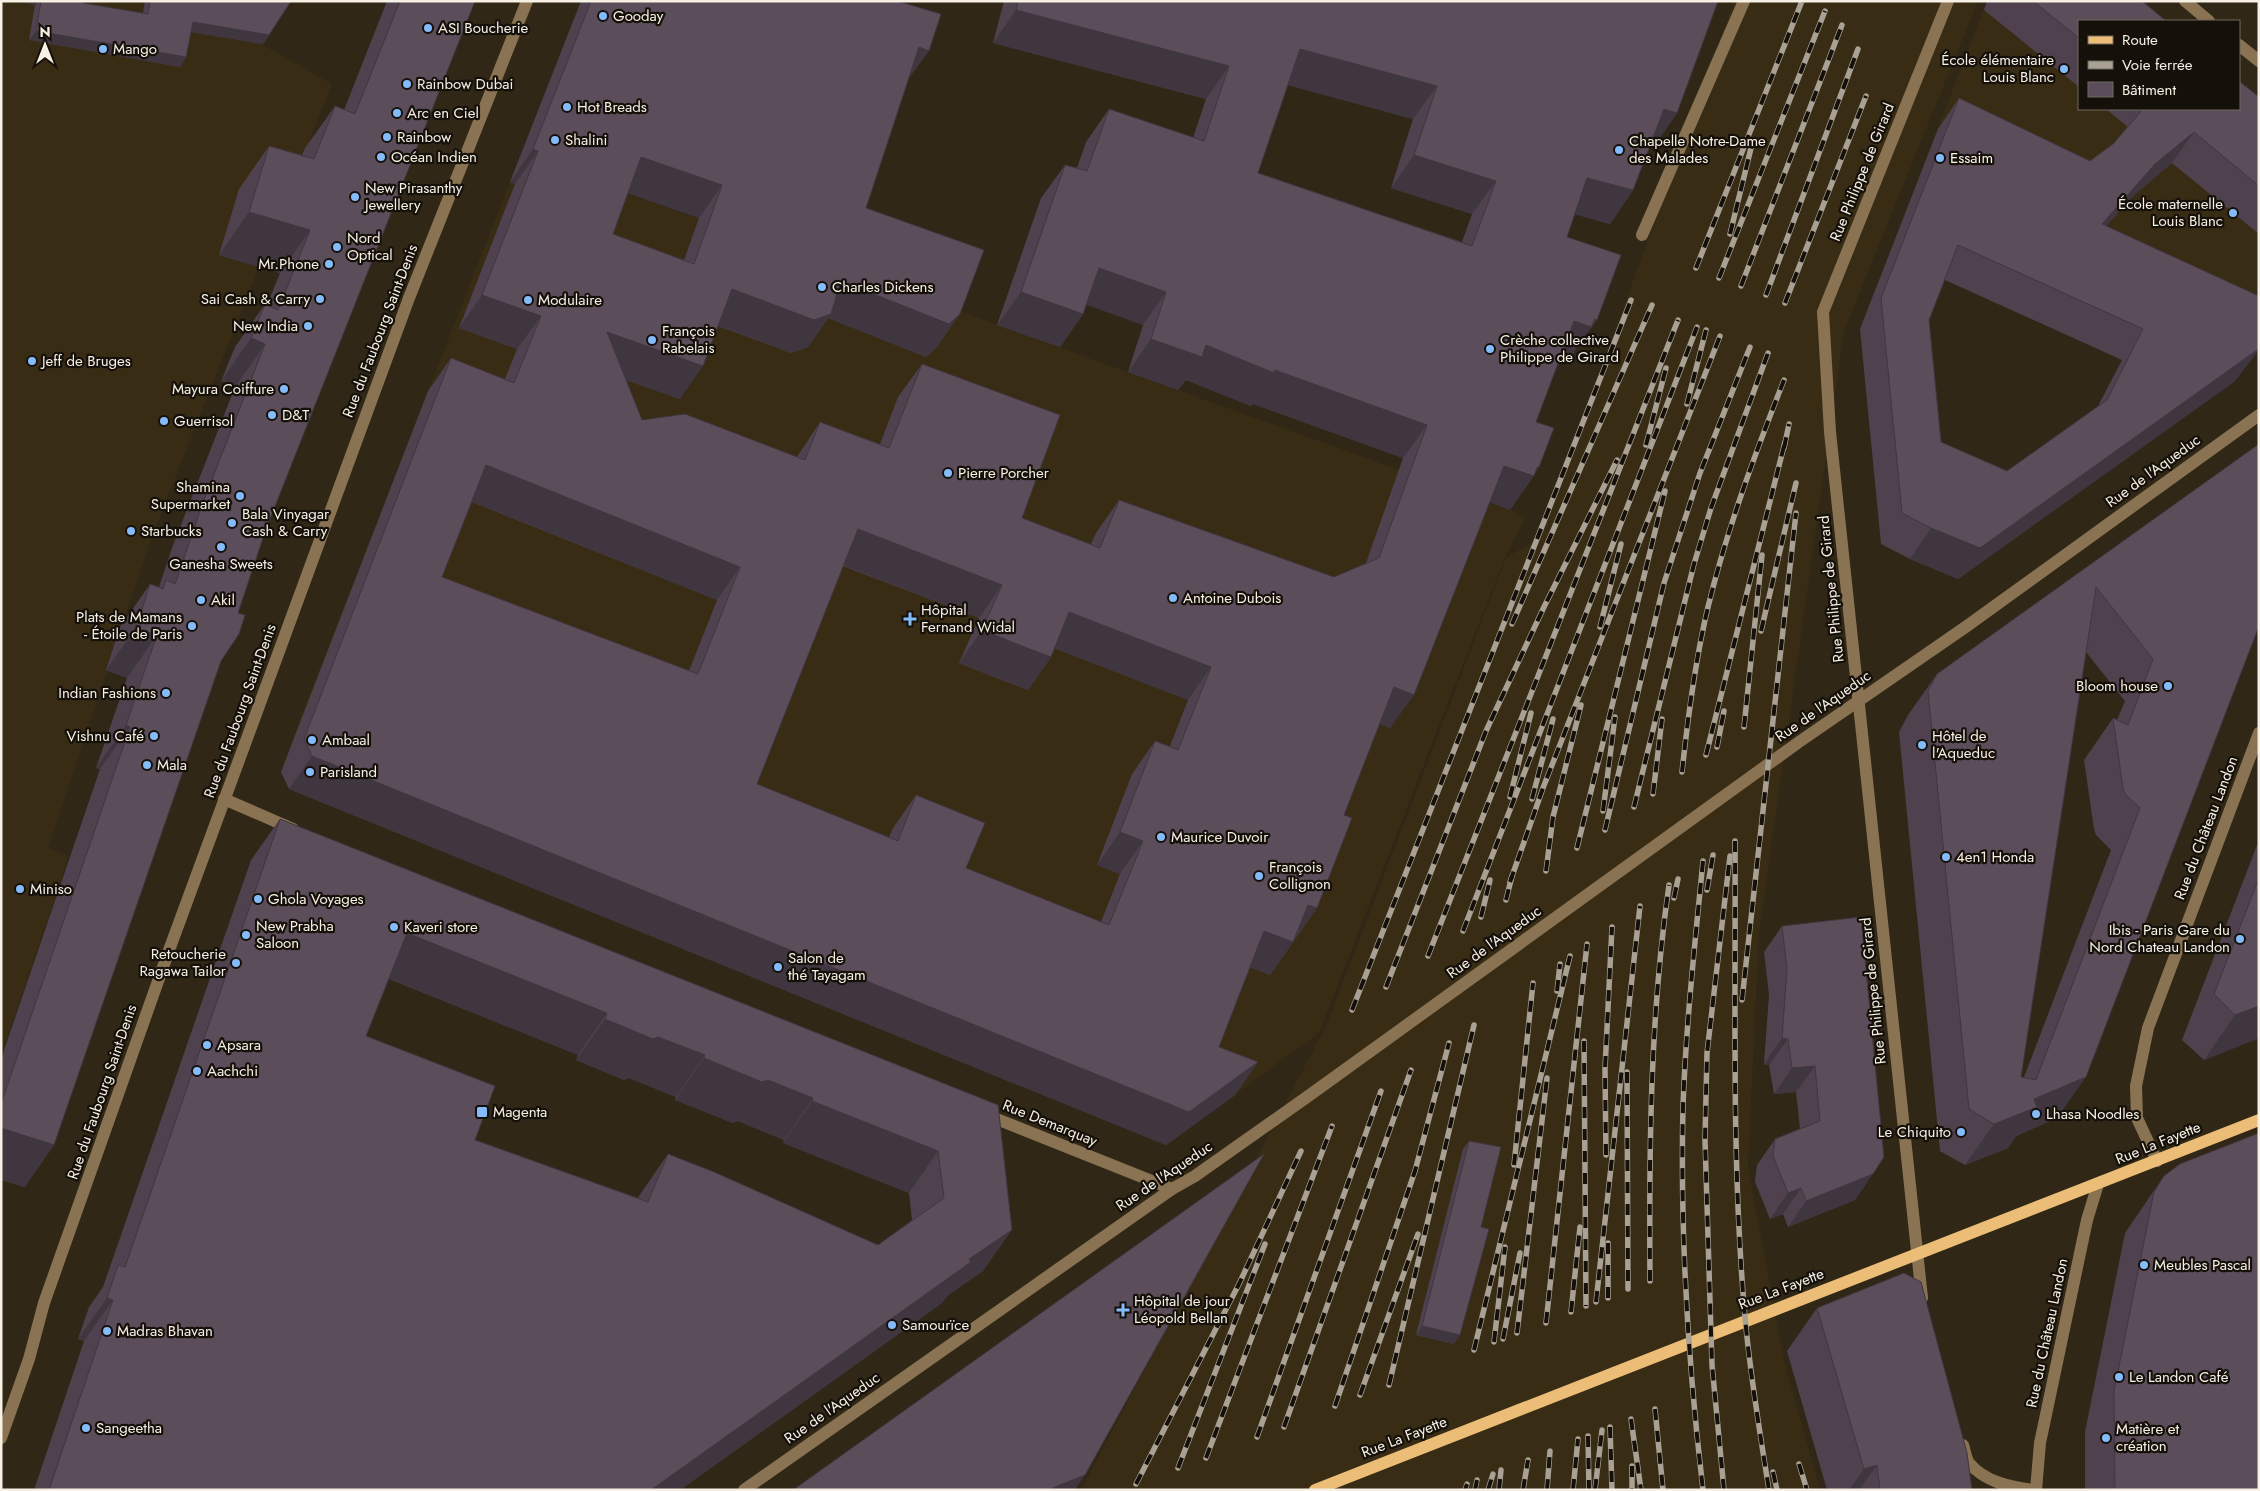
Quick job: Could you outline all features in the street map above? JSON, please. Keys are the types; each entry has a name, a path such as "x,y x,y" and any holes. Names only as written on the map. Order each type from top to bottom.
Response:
{"main road":[{"name":"Rue La Fayette","path":"1315,1490 2259,1120"}],"street":[{"name":"Rue du Faubourg Saint-Denis","path":"1,1438 29,1359 44,1303 224,800 409,298 527,1"},
{"path":"1642,235 1744,1"},
{"name":"Rue Philippe de Girard","path":"1916,1254 1860,701 1830,432 1823,312 1948,1"},
{"path":"2185,1 2208,20"},
{"path":"2240,46 2259,61"},
{"name":"Rue de l'Aqueduc","path":"744,1490 1172,1189 1265,1127 1799,742 1860,701 2259,415"},
{"name":"Rue du Château Landon","path":"2157,1161 2137,1118 2136,1086 2148,1028 2259,734"},
{"path":"224,800 302,832"},
{"name":"Rue Demarquay","path":"972,1109 1172,1189"},
{"name":"Rue du Château Landon","path":"1960,1434 1968,1462 1989,1479 2013,1488 2035,1490 2040,1443 2087,1220 2098,1184"},
{"path":"1916,1254 1924,1310"}],"shaded area":[{"path":"1,1 292,1 263,45 332,84 151,539 48,848 69,856 1,1056"},
{"path":"1734,1 1978,1 1844,331 1759,933 1748,1168 1785,1364 1820,1490 1081,1490 1327,1024 1506,558 1541,536"},
{"path":"1987,1 2078,21 2078,110 2215,110 2259,146 2259,337 1918,179"},
{"name":"Hôpital Fernand Widal","path":"520,156 834,266 1526,517 1505,557 1319,1033 1166,1145 289,789 281,772 301,716"}],"building":[{"path":"41,1 83,1 83,3 148,14 150,1 291,1 269,35 193,22 186,57 36,31"},
{"path":"400,1 475,1 266,529 238,613 245,615 239,634 221,661 54,1145 1,1128 1,1104 130,727 126,725 157,635 136,628 150,584 163,589 166,580 175,584 202,505 265,344 251,338 265,304 278,310 310,230 249,212 269,146 314,159 335,106 355,114"},
{"path":"591,1 897,1 941,14 929,51 919,47 866,208 984,250 960,314 949,324 841,281 831,314 814,320 732,289 703,366 607,332 642,420 685,414 805,460 820,422 889,448 922,364 1060,415 1022,518 1100,548 1119,500 1334,577 1379,558 1427,425 1275,370 1274,373 1206,345 1202,357 1151,339 1166,292 1099,268 1083,314 1021,292 1065,165 1087,171 1109,109 1204,141 1229,66 1016,10 1018,1 1718,1 1677,113 1664,109 1633,190 1587,178 1567,237 1621,255 1597,320 1595,319 1591,327 1574,321 1536,422 1554,428 1539,467 1537,467 1534,476 1504,466 1414,695 1394,687 1344,815 1352,818 1317,908 1308,905 1293,942 1264,931 1219,1047 1258,1062 1189,1112 312,756 304,739 451,358 514,383 541,316 482,295 538,151 533,149","holes":["1300,49 1437,86 1414,155 1496,181 1472,246 1258,173","641,157 722,185 694,264 613,234","486,465 740,567 698,674 442,577","858,529 1002,585 982,630 1027,648 1051,657 1069,612 1211,667 1178,750 1155,741 1120,832 1143,841 1109,925 966,868 985,823 916,795 898,841 757,784"]},
{"path":"2033,1 2142,1 2165,20 2078,20 2078,37"},
{"path":"2240,82 2259,97 2259,186 2194,132 2155,164 2102,224 2259,296 2259,347 1980,548 1931,528 1902,513 1881,298 1959,98 2090,161 2113,144 2142,110 2240,110","holes":["1958,245 2143,329 2107,400 2007,471 1941,442 1929,320"]},
{"path":"2259,444 2259,626 2086,1077 2034,1099 2037,1107 1994,1124 1969,1109 1928,691 1937,674","holes":["2096,587 2153,659 2128,725 2113,718 2123,788 2125,794 2140,808 2036,1080 2021,1077"]},
{"path":"280,819 998,1105 1012,1230 969,1259 971,1262 651,1490 49,1490 113,1300 107,1298 118,1265 125,1267","holes":["407,933 607,1013 605,1019 653,1039 658,1037 705,1055 704,1058 762,1082 768,1080 813,1098 812,1101 938,1151 944,1198 878,1245 714,1172 668,1154 648,1202 475,1140 495,1086 366,1036"]},
{"path":"2259,878 2259,1006 2235,1015 2214,994"},
{"path":"1861,917 1884,1157 1873,1174 1806,1201 1801,1188 1788,1193 1773,1156 1775,1139 1820,1121 1815,1066 1792,1068 1788,1039 1782,1038 1787,969 1782,926"},
{"path":"2259,1133 2259,1490 2115,1490 2114,1391 2154,1192 2164,1176 2180,1164"},
{"path":"1469,1141 1501,1147 1481,1227 1489,1229 1460,1335 1422,1326"},
{"path":"1264,1154 1085,1475 1048,1490 793,1490"},
{"path":"1904,1273 1921,1282 1967,1453 1972,1490 1880,1490 1877,1465 1864,1469 1817,1308"}],"railway":[{"path":"1696,268 1802,1"},
{"path":"1719,278 1825,11"},
{"path":"1741,286 1842,25"},
{"path":"1766,295 1858,49"},
{"path":"1785,303 1866,96"},
{"path":"1730,234 1752,144"},
{"path":"1352,1010 1631,300"},
{"path":"1512,624 1652,305"},
{"path":"1428,956 1678,320"},
{"path":"1463,931 1697,327"},
{"path":"1687,404 1706,330"},
{"path":"1510,882 1543,788 1720,336"},
{"path":"1605,830 1664,583 1700,473 1750,347"},
{"path":"1634,807 1694,564 1711,508 1768,353"},
{"path":"1646,445 1666,368"},
{"path":"1682,772 1689,709 1703,627 1742,492 1784,380"},
{"path":"1784,448 1789,424"},
{"path":"1706,755 1785,442"},
{"path":"1386,987 1486,731 1544,607 1617,460"},
{"path":"1761,631 1796,483"},
{"path":"1577,848 1665,491"},
{"path":"1742,1000 1796,513"},
{"path":"1600,627 1621,544"},
{"path":"1744,727 1762,555"},
{"path":"1546,871 1553,817 1581,705"},
{"path":"1717,747 1724,711"},
{"path":"1510,797 1531,713"},
{"path":"1603,811 1615,717"},
{"path":"1532,799 1553,719"},
{"path":"1653,794 1662,719"},
{"path":"1735,841 1735,1079 1741,1258 1750,1360 1769,1490"},
{"path":"1707,890 1713,855"},
{"path":"1724,1490 1712,1365 1705,1140 1707,1053 1730,856"},
{"path":"1703,861 1686,1045 1682,1154 1686,1298 1703,1490"},
{"path":"1506,900 1512,876"},
{"path":"1674,898 1678,879"},
{"path":"1481,917 1490,880"},
{"path":"1650,1281 1650,1182 1654,1033 1669,885"},
{"path":"1596,1302 1640,906"},
{"path":"1606,1155 1605,1069 1612,927"},
{"path":"1546,1323 1587,944"},
{"path":"1474,1350 1570,956"},
{"path":"1557,991 1560,964"},
{"path":"1514,1165 1533,983"},
{"path":"1389,1385 1474,1025"},
{"path":"1584,1041 1586,1306"},
{"path":"1335,1406 1415,1171 1449,1043"},
{"path":"1284,1427 1411,1070"},
{"path":"1627,1072 1628,1289"},
{"path":"1517,1333 1547,1078"},
{"path":"1257,1437 1381,1091"},
{"path":"1206,1458 1332,1126"},
{"path":"1136,1484 1239,1284 1301,1151"},
{"path":"1571,1312 1580,1227"},
{"path":"1360,1395 1418,1234"},
{"path":"1608,1243 1608,1298"},
{"path":"1178,1468 1265,1244"},
{"path":"1494,1342 1505,1247"},
{"path":"1503,1339 1520,1253"},
{"path":"1655,1409 1663,1490"},
{"path":"1631,1419 1641,1490"},
{"path":"1610,1427 1612,1490"},
{"path":"1595,1490 1602,1430"},
{"path":"1588,1436 1589,1490"},
{"path":"1573,1490 1578,1439"},
{"path":"1547,1490 1550,1451"},
{"path":"1523,1490 1528,1460"},
{"path":"1799,1464 1807,1490"},
{"path":"1632,1466 1632,1490"},
{"path":"1499,1490 1501,1470"},
{"path":"1773,1472 1777,1490"},
{"path":"1488,1490 1493,1474"},
{"path":"1475,1490 1477,1480"},
{"path":"1465,1490 1467,1484"}],"place":[{"name":"Gooday","path":"603,16"},
{"name":"ASI Boucherie","path":"428,28"},
{"name":"Mango","path":"103,49"},
{"name":"École élémentaire Louis Blanc","path":"2064,69"},
{"name":"Rainbow Dubai","path":"407,84"},
{"name":"Hot Breads","path":"567,107"},
{"name":"Arc en Ciel","path":"397,113"},
{"name":"Rainbow","path":"387,137"},
{"name":"Shalini","path":"555,140"},
{"name":"Chapelle Notre-Dame des Malades","path":"1619,150"},
{"name":"Océan Indien","path":"381,157"},
{"name":"Essaim","path":"1940,158"},
{"name":"New Pirasanthy Jewellery","path":"355,197"},
{"name":"École maternelle Louis Blanc","path":"2233,213"},
{"name":"Nord Optical","path":"337,247"},
{"name":"Mr.Phone","path":"329,264"},
{"name":"Charles Dickens","path":"822,287"},
{"name":"Sai Cash & Carry","path":"320,299"},
{"name":"Modulaire","path":"528,300"},
{"name":"New India","path":"308,326"},
{"name":"François Rabelais","path":"652,340"},
{"name":"Crèche collective Philippe de Girard","path":"1490,349"},
{"name":"Jeff de Bruges","path":"32,361"},
{"name":"Mayura Coiffure","path":"284,389"},
{"name":"D&T","path":"272,415"},
{"name":"Guerrisol","path":"164,421"},
{"name":"Pierre Porcher","path":"948,473"},
{"name":"Shamina Supermarket","path":"240,496"},
{"name":"Bala Vinyagar Cash & Carry","path":"232,523"},
{"name":"Starbucks","path":"131,531"},
{"name":"Ganesha Sweets","path":"221,547"},
{"name":"Antoine Dubois","path":"1173,598"},
{"name":"Akil","path":"201,600"},
{"name":"Hôpital Fernand Widal","path":"910,619"},
{"name":"Plats de Mamans - Étoile de Paris","path":"192,626"},
{"name":"Bloom house","path":"2168,686"},
{"name":"Indian Fashions","path":"166,693"},
{"name":"Vishnu Café","path":"154,736"},
{"name":"Ambaal","path":"312,740"},
{"name":"Hôtel de l'Aqueduc","path":"1922,745"},
{"name":"Mala","path":"147,765"},
{"name":"Parisland","path":"310,772"},
{"name":"Maurice Duvoir","path":"1161,837"},
{"name":"4en1 Honda","path":"1946,857"},
{"name":"François Collignon","path":"1259,876"},
{"name":"Miniso","path":"20,889"},
{"name":"Ghola Voyages","path":"258,899"},
{"name":"Kaveri store","path":"394,927"},
{"name":"New Prabha Saloon","path":"246,935"},
{"name":"Ibis - Paris Gare du Nord Chateau Landon","path":"2240,939"},
{"name":"Retoucherie Ragawa Tailor","path":"236,963"},
{"name":"Salon de thé Tayagam","path":"778,967"},
{"name":"Apsara","path":"207,1045"},
{"name":"Aachchi","path":"197,1071"},
{"name":"Magenta","path":"482,1112"},
{"name":"Lhasa Noodles","path":"2036,1114"},
{"name":"Le Chiquito","path":"1961,1132"},
{"name":"Meubles Pascal","path":"2144,1265"},
{"name":"Hôpital de jour Léopold Bellan","path":"1123,1310"},
{"name":"Samourïce","path":"892,1325"},
{"name":"Madras Bhavan","path":"107,1331"},
{"name":"Le Landon Café","path":"2119,1377"},
{"name":"Sangeetha","path":"86,1428"},
{"name":"Matière et création","path":"2106,1438"}]}
